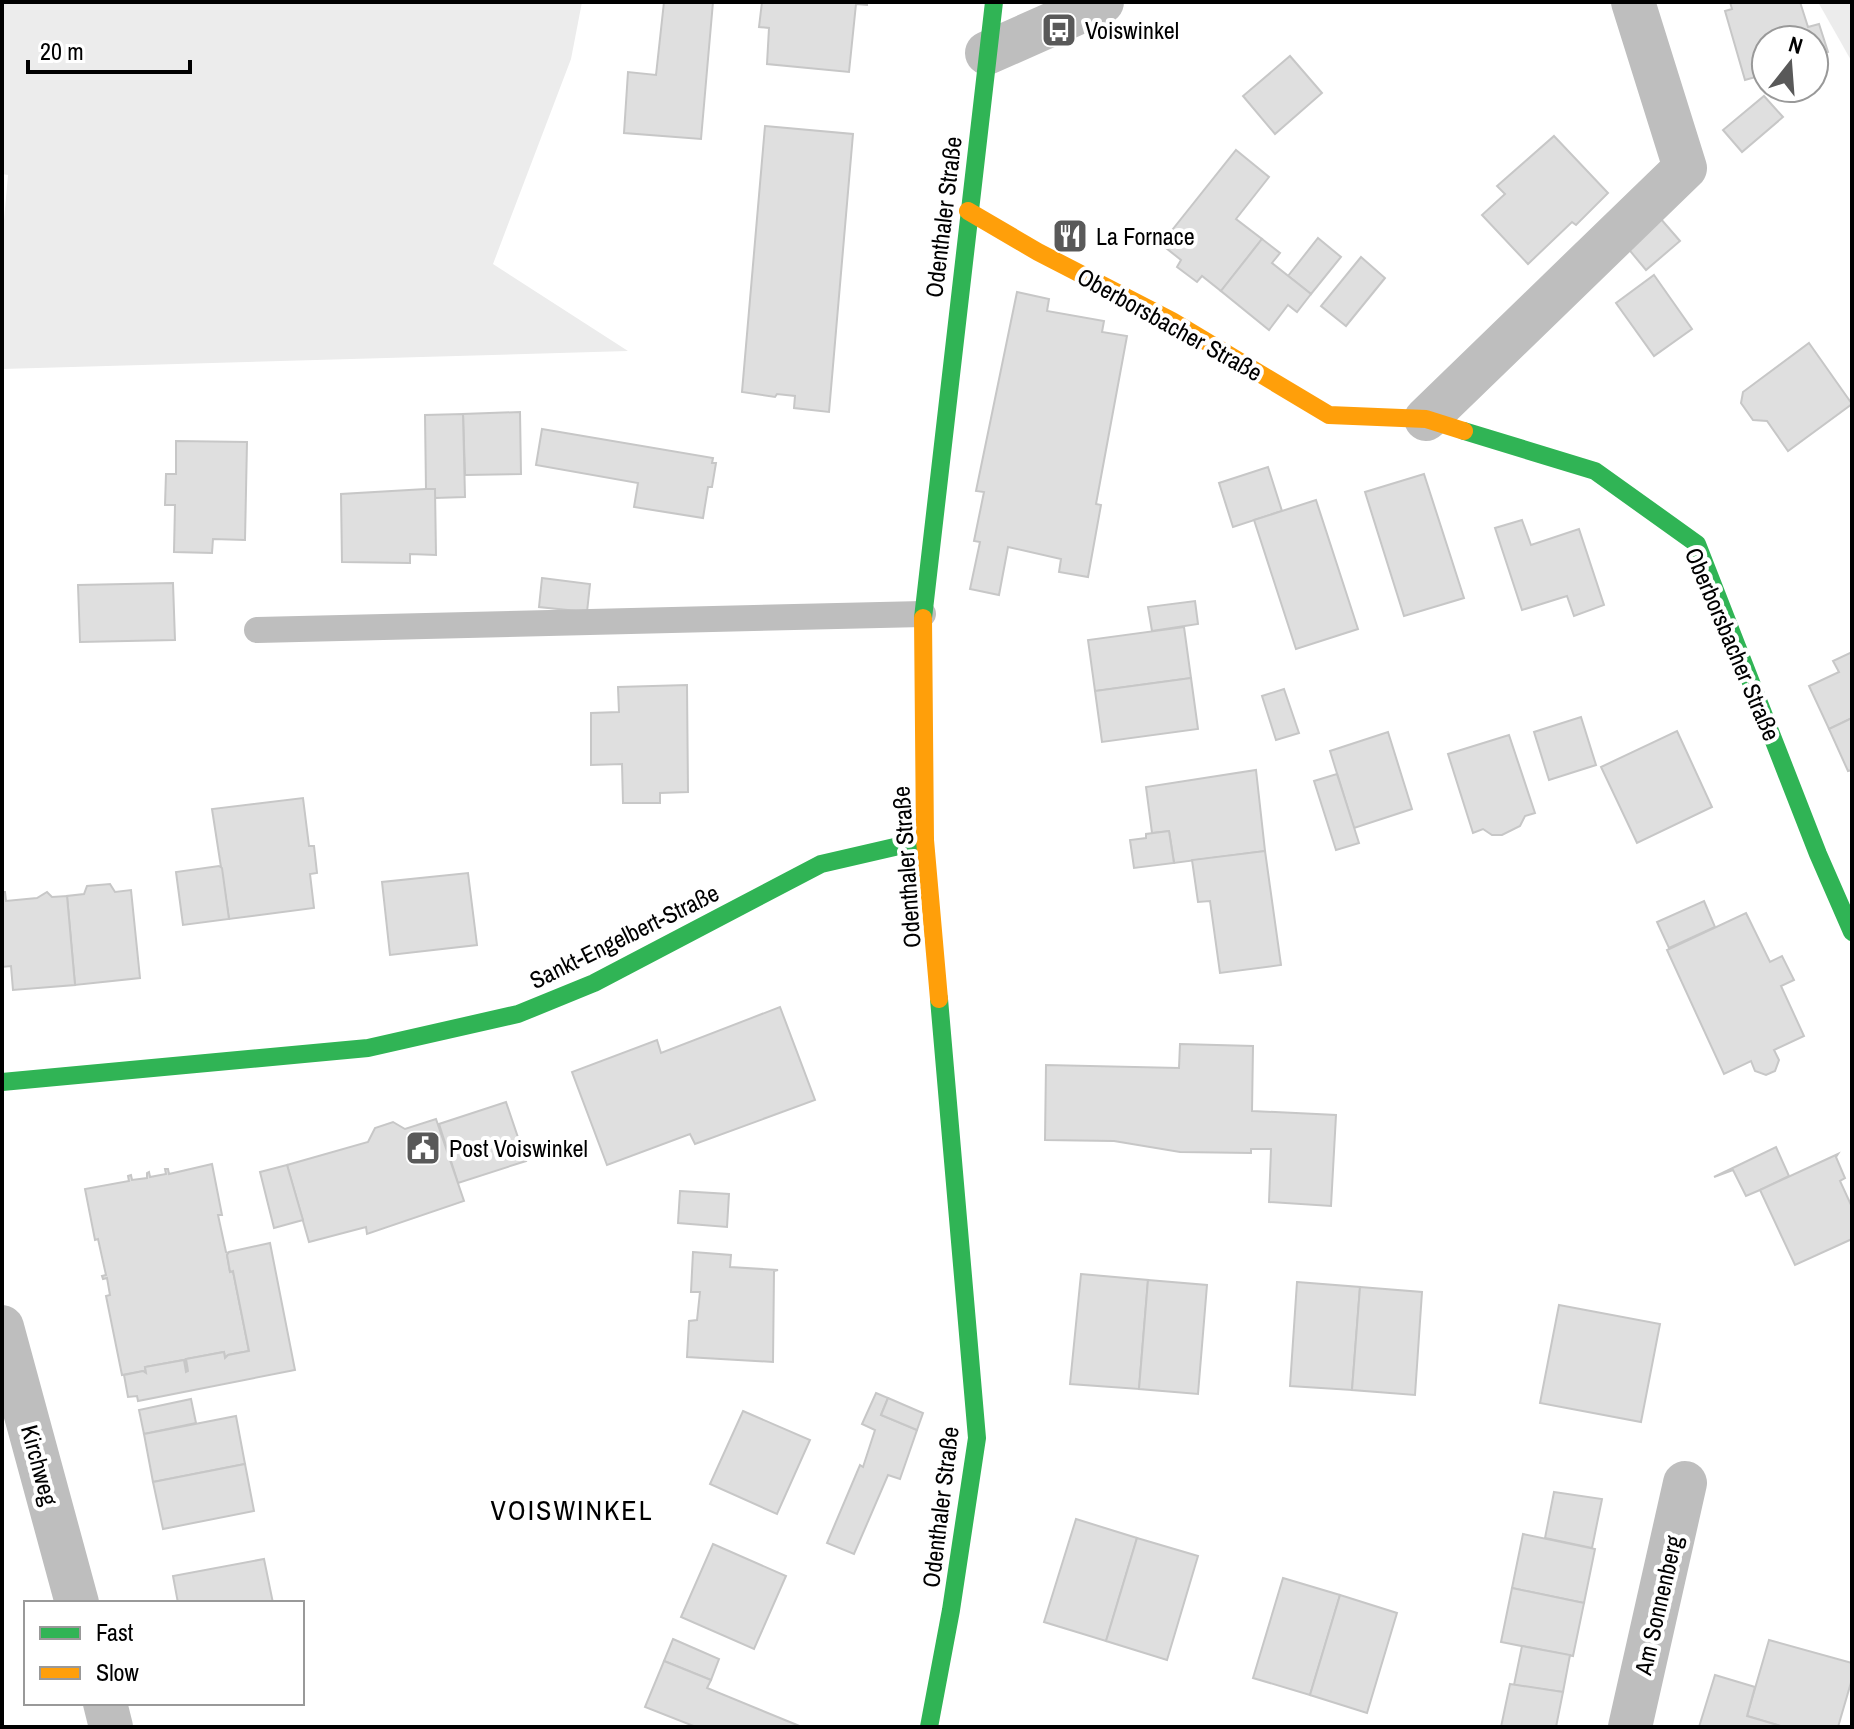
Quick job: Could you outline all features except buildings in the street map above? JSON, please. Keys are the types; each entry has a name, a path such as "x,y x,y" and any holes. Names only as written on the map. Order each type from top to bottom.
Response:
{"street":[{"name":"Odenthaler Straße","path":"929,1727 951,1610 977,1438 925,840 923,614 994,2"},
{"path":"987,53 1102,2"},
{"path":"1426,419 1685,168 1633,2"},
{"name":"Oberborsbacher Straße","path":"968,211 1038,252 1172,321 1329,415 1426,419 1595,471 1697,544 1818,854 1852,932"},
{"name":"Sankt-Engelbert-Straße","path":"2,1082 368,1048 518,1014 594,983 821,864 925,840"},
{"name":"Kirchweg","path":"2,1327 76,1601"},
{"name":"Am Sonnenberg","path":"1630,1727 1685,1483"},
{"path":"106,1705 111,1727"}],"lane":[{"path":"257,630 923,614"}],"shaded area":[{"path":"2,2 582,2 571,59 493,264 628,351 2,369 2,243 8,175 2,174"},
{"path":"1818,2 1852,2 1852,62"}],"traffic: fast":[{"path":"923,618 994,2"},
{"path":"1464,431 1595,471 1697,544 1818,854 1852,932"},
{"path":"2,1082 368,1048 518,1014 594,983 821,864 925,840"},
{"path":"929,1727 951,1610 977,1438 939,999"}],"traffic: slow":[{"path":"968,211 1038,252 1172,321 1329,415 1426,419 1464,431"},
{"path":"923,618 925,840 939,999"}],"place":[{"name":"Voiswinkel","path":"1059,30"},
{"name":"La Fornace","path":"1070,236"},
{"name":"Post Voiswinkel","path":"423,1148"}],"district":[{"name":"VOISWINKEL","path":"572,1510"}]}
